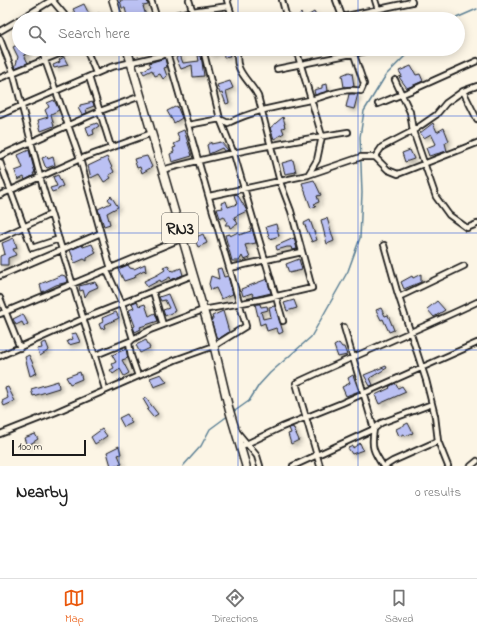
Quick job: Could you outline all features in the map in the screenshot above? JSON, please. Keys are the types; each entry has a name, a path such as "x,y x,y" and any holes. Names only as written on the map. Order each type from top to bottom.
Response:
{"highway":[{"path":"113,0 116,12"},
{"name":"RN3","path":"129,56 214,346 235,430 244,446 246,466"}],"street":[{"path":"36,12 52,0 62,12"},
{"path":"152,0 156,12"},
{"path":"189,0 192,11"},
{"path":"227,0 231,12"},
{"path":"282,0 286,12"},
{"path":"336,0 340,12"},
{"path":"375,0 379,12"},
{"path":"364,12 412,2 412,0"},
{"path":"188,12 229,6"},
{"path":"0,31 12,24"},
{"path":"0,39 13,72 51,214 85,318 105,389"},
{"path":"0,78 50,56"},
{"path":"89,56 96,73"},
{"path":"0,115 90,77 96,73 150,56"},
{"path":"0,434 56,412 105,389 214,346 246,326 167,56"},
{"path":"205,56 220,119 234,154 283,321"},
{"path":"96,355 163,325 203,310 312,288 291,211 280,182 258,96 252,84 240,73 236,56"},
{"path":"298,56 322,136 317,160 308,175"},
{"path":"277,69 336,56"},
{"path":"188,125 220,119 228,123 245,114 337,92 353,89 361,91 364,84 354,56"},
{"path":"44,58 67,127 80,159 101,233 109,270 122,304 131,340 131,356 138,376"},
{"path":"378,104 477,60"},
{"path":"90,77 111,147"},
{"path":"395,80 410,112 413,131 436,197 449,214 467,228 477,224"},
{"path":"376,158 382,147 413,131 436,115 446,102 463,91 477,86"},
{"path":"463,91 477,119"},
{"path":"0,156 100,111 141,96"},
{"path":"162,170 198,160 234,154 271,145 348,132"},
{"path":"0,195 41,178 80,159 152,133"},
{"path":"209,196 280,182 308,175 361,158 376,158 388,170 398,174 477,143"},
{"path":"0,162 33,249 59,238"},
{"path":"0,238 51,214"},
{"path":"0,276 101,233"},
{"path":"0,314 183,238"},
{"path":"384,245 432,404 438,441 448,466"},
{"path":"230,268 302,252"},
{"path":"399,297 464,266"},
{"path":"0,356 85,318 193,275"},
{"path":"153,291 163,325"},
{"path":"0,298 20,348"},
{"path":"320,466 296,383 477,302"},
{"path":"344,328 374,429 371,444 374,453 384,466 393,460 438,441"},
{"path":"260,466 257,456 244,446 477,343"},
{"path":"293,466 374,429 381,423 432,404"},
{"path":"471,466 477,461"}],"building":[{"path":"120,0 147,0 148,5 143,6 145,12 126,12 125,8 122,8"},
{"path":"84,4 88,12 74,12 73,9"},
{"path":"24,56 28,63 15,68 18,57"},
{"path":"180,56 183,63 199,61 198,56 201,56 204,76 193,77 192,65 181,69 176,58"},
{"path":"64,57 68,65 54,68 53,65 60,62 59,60"},
{"path":"165,58 167,67 164,68 167,76 163,79 160,74 155,76 152,70 144,74 142,71 151,66 149,63"},
{"path":"411,66 416,75 420,74 423,81 407,88 399,77 402,76 399,71"},
{"path":"349,72 352,73 354,86 344,87 342,75"},
{"path":"230,81 233,88 226,91 229,103 226,104 217,85"},
{"path":"327,84 328,91 315,95 314,90 322,88 322,85"},
{"path":"349,94 358,94 354,109 346,107"},
{"path":"54,100 59,110 51,114 54,126 41,131 38,120 48,117 45,110 49,107 47,103"},
{"path":"93,102 94,106 86,109 87,113 82,115 78,108 80,105"},
{"path":"177,106 182,118 174,123 167,111"},
{"path":"283,117 285,127 282,128 284,133 274,139 270,128"},
{"path":"97,123 99,126 93,130 94,134 89,136 86,127"},
{"path":"433,123 437,132 444,128 449,141 445,143 447,151 429,156 426,148 436,144 431,134 424,138 420,133"},
{"path":"184,130 192,156 172,162 170,154 174,152 173,148 176,147 174,144 180,141 177,133"},
{"path":"211,142 211,144 221,142 228,150 224,151 222,148 209,154 207,145"},
{"path":"29,150 35,173 25,180 24,177 18,180 15,171 23,168 18,155"},
{"path":"410,150 414,159 405,162 402,153"},
{"path":"47,156 48,159 53,157 55,165 47,168 45,166 42,158"},
{"path":"147,156 152,167 142,173 140,167 137,168 134,159"},
{"path":"107,157 114,172 109,175 111,178 104,182 99,174 91,178 88,166"},
{"path":"293,160 296,172 285,174 282,163"},
{"path":"58,175 63,186 52,192 50,188 57,186 53,177"},
{"path":"314,180 321,195 317,196 319,202 314,204 316,206 311,208 302,183"},
{"path":"237,194 247,211 234,217 238,224 230,228 229,225 225,225 227,222 224,216 220,218 217,209 223,208 221,203 226,201 228,207 237,204 234,195"},
{"path":"111,196 118,207 107,213 110,224 104,226 98,209 111,203 108,199"},
{"path":"327,218 334,241 327,244 321,220"},
{"path":"310,220 317,240 312,242 304,223"},
{"path":"276,224 279,236 270,239 266,227"},
{"path":"250,228 252,228 256,243 245,245 250,258 244,260 242,256 239,261 232,261 225,235 230,234 230,236 238,232 239,235 251,231"},
{"path":"203,234 207,243 198,247 194,238"},
{"path":"14,238 17,248 13,249 16,255 8,258 8,265 0,265 0,256 5,254 2,243"},
{"path":"294,238 297,249 292,250 291,247 287,247 277,250 276,246"},
{"path":"92,244 96,253 87,258 87,261 84,259 75,263 70,250 82,245 83,247"},
{"path":"299,259 302,270 289,273 286,264"},
{"path":"145,264 146,272 144,270 135,275 136,277 124,281 118,269 128,265 130,268 134,269"},
{"path":"168,265 170,270 173,271 181,268 183,275 171,280 170,277 161,282 160,280 147,287 144,281 165,270 163,267"},
{"path":"221,268 224,277 228,276 233,294 221,299 216,288 211,290 209,284 211,276 219,279 217,269"},
{"path":"421,274 421,282 404,289 401,282 412,276 413,278"},
{"path":"62,275 65,276 68,282 56,285 42,292 40,284"},
{"path":"267,279 271,293 254,297 252,293 243,296 241,289"},
{"path":"95,282 98,287 89,291 85,297 83,290 80,291 79,286"},
{"path":"168,294 175,311 165,316 163,310 169,308 165,300 161,301 159,297"},
{"path":"294,300 297,308 287,311 284,303"},
{"path":"137,301 139,306 145,304 149,316 155,313 158,321 140,327 141,329 135,332 133,327 135,326 129,310 134,308 132,303"},
{"path":"437,301 445,310 434,317 427,309"},
{"path":"255,304 260,304 261,307 267,306 268,310 261,312 263,319 271,317 269,307 275,306 283,332 279,334 276,328 267,331 265,323 260,325"},
{"path":"381,308 385,316 388,315 394,330 389,332 383,319 381,320 376,310"},
{"path":"223,311 229,332 217,340 211,319 213,319 212,316"},
{"path":"116,312 119,318 104,325 105,328 101,329 99,324 103,322 102,318"},
{"path":"23,314 28,324 24,326 22,322 16,325 13,319"},
{"path":"76,333 80,342 69,345 67,341 73,339 71,334"},
{"path":"146,340 150,348 140,353 136,345"},
{"path":"46,342 49,350 40,356 37,349 42,348 41,344"},
{"path":"339,343 342,347 344,347 347,355 338,357 334,346"},
{"path":"126,349 128,358 122,360 129,373 124,376 120,369 113,374 110,370 114,368 112,364 116,362 112,355"},
{"path":"29,355 37,373 30,376 25,357"},
{"path":"386,366 387,368 370,378 373,385 370,386 364,375"},
{"path":"80,372 82,379 70,384 66,377"},
{"path":"161,374 167,382 154,387 150,378"},
{"path":"353,375 359,391 346,396 342,387 350,383 348,378"},
{"path":"58,381 59,388 33,396 31,389"},
{"path":"395,383 398,388 402,386 406,392 379,404 375,395 390,388 389,387"},
{"path":"8,387 15,401 4,406 2,401 8,398 5,388"},
{"path":"145,397 158,414 153,417 147,410 149,409 143,399"},
{"path":"127,414 132,423 124,427 119,418"},
{"path":"408,423 413,433 405,436 404,434 399,436 396,429"},
{"path":"293,427 299,440 291,444 288,434 291,433 289,428"},
{"path":"102,429 107,436 95,444 91,437"},
{"path":"35,434 38,439 27,446 24,438"},
{"path":"360,443 363,450 352,454 348,448 353,446 353,448"},
{"path":"119,446 121,454 118,455 122,464 111,466 107,452"}],"waterway":[{"path":"465,14 477,9"},
{"path":"232,413 249,401 259,385 270,373 311,337 348,271 360,238 362,193 360,137 364,111 386,75 405,56"},
{"path":"183,466 201,446 210,429 229,415"}]}
